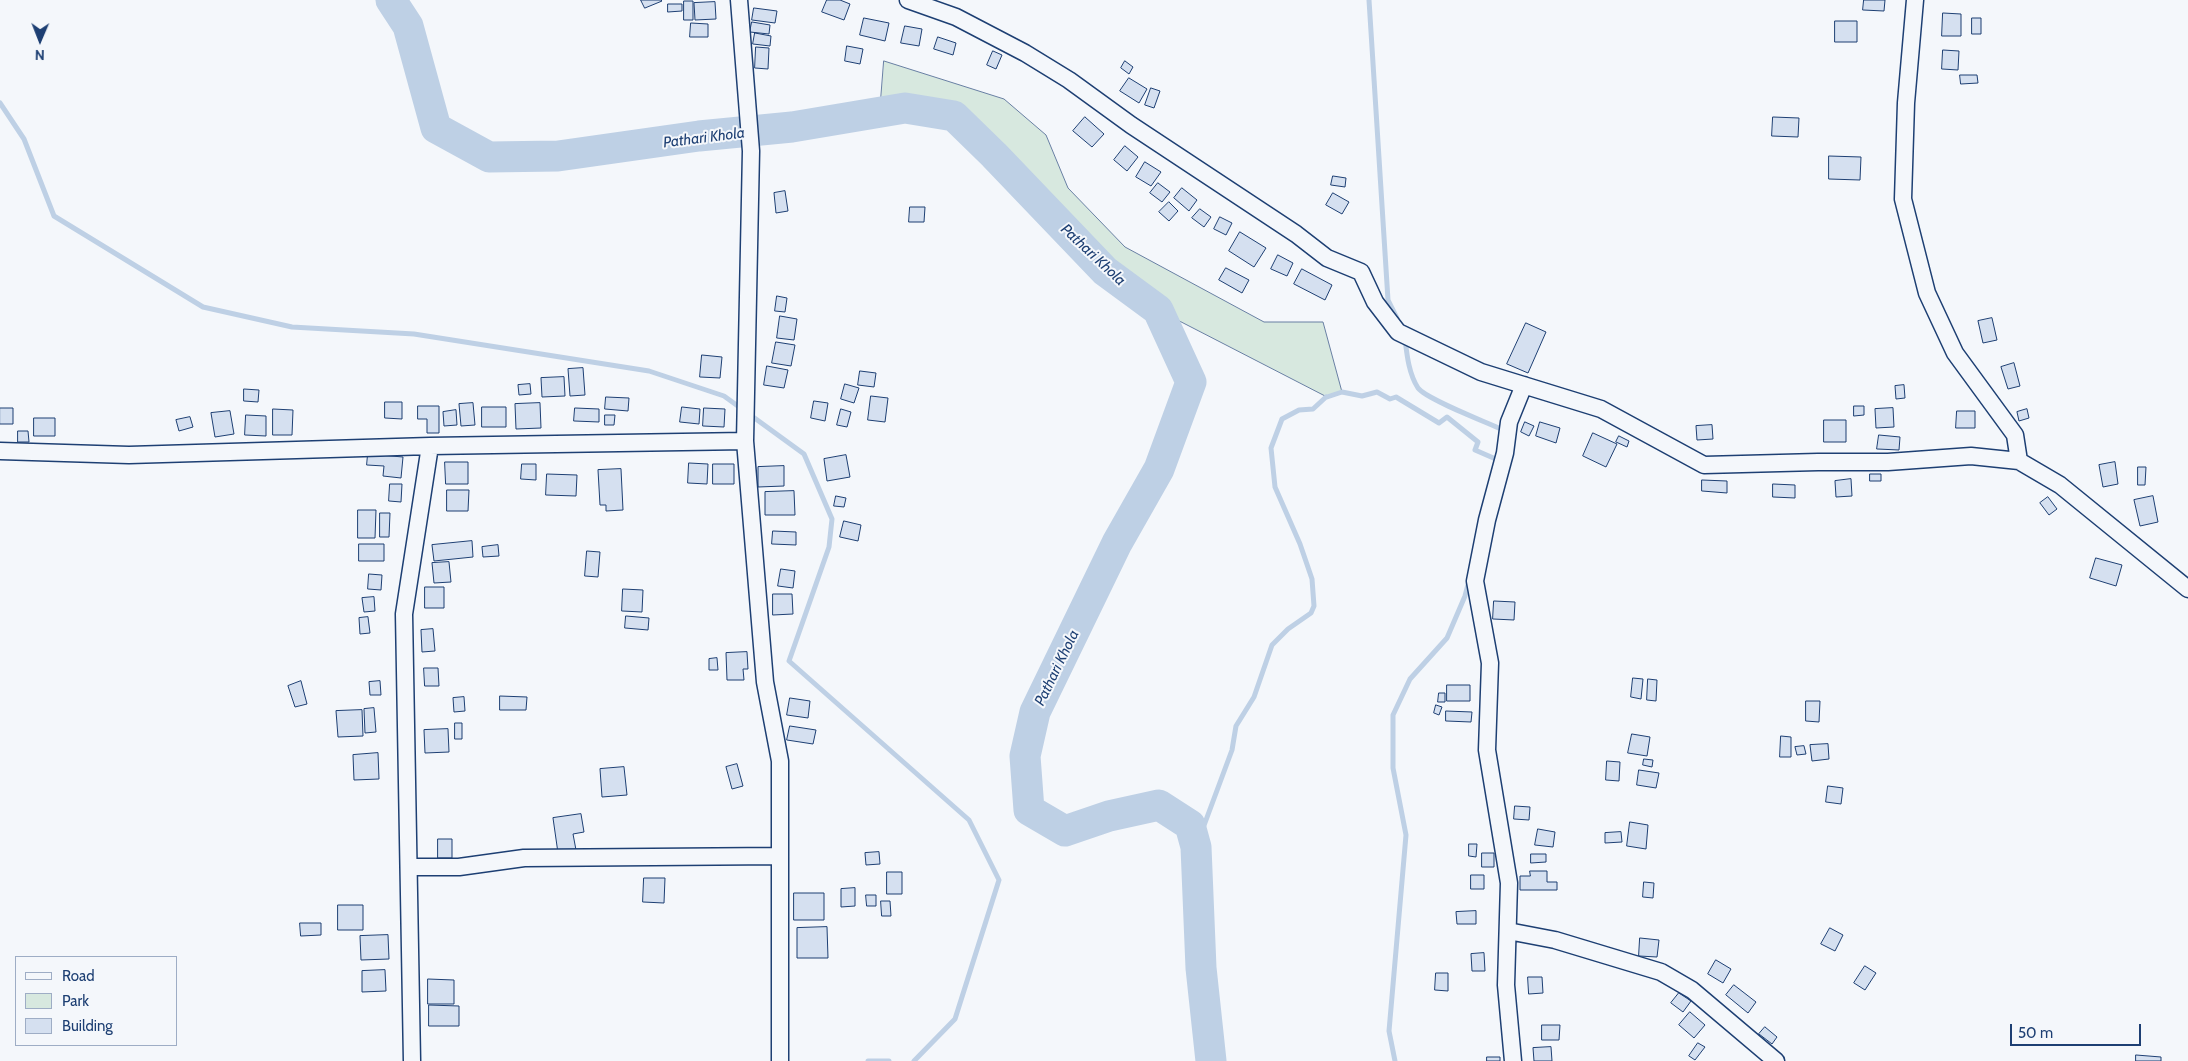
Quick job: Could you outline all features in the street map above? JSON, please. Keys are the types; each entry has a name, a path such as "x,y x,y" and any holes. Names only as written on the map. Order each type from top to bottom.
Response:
{"street":[{"path":"739,0 751,151 745,441 766,682 780,761 780,1061"},
{"path":"908,0 956,17 1025,53 1069,80 1131,124 1296,234 1327,258 1361,272 1375,302 1398,332 1481,372 1602,409 1704,465 1888,462 1971,456 2019,460 2060,485 2188,590"},
{"path":"1915,0 1906,104 1903,199 1927,293 1955,352 2015,435 2019,460"},
{"path":"1514,1061 1506,986 1509,883 1487,750 1490,663 1475,581 1487,520 1505,453 1509,422 1524,385"},
{"path":"0,451 129,455 430,446 745,441"},
{"path":"412,1061 404,614 430,446"},
{"path":"409,867 459,867 524,858 780,856"},
{"path":"1508,931 1555,940 1661,972 1692,990 1776,1061"}],"green space":[{"path":"884,61 1004,99 1046,135 1068,188 1125,247 1264,322 1323,322 1342,392 1327,397 1158,310 1105,271 994,155 954,117 905,108 880,112"}],"building":[{"path":"641,0 661,0 662,1 645,8"},
{"path":"827,0 840,0 850,4 844,20 822,12"},
{"path":"1864,0 1885,0 1884,11 1863,10"},
{"path":"684,1 693,1 693,20 684,20"},
{"path":"715,2 716,19 695,20 694,3"},
{"path":"668,4 682,4 682,11 668,12"},
{"path":"754,8 777,11 775,23 752,20"},
{"path":"1943,13 1961,14 1961,36 1942,36"},
{"path":"864,18 889,23 885,41 860,35"},
{"path":"1972,18 1981,18 1981,34 1972,34"},
{"path":"1835,21 1857,21 1857,42 1835,42"},
{"path":"752,22 770,25 769,34 750,32"},
{"path":"691,23 708,24 708,37 690,37"},
{"path":"905,26 922,29 919,46 901,43"},
{"path":"755,33 771,36 770,46 753,44"},
{"path":"938,37 956,43 953,55 934,49"},
{"path":"847,46 863,49 860,64 845,61"},
{"path":"756,47 769,48 768,69 755,68"},
{"path":"1943,50 1959,51 1958,70 1942,69"},
{"path":"993,51 1002,55 996,69 987,65"},
{"path":"1125,61 1133,67 1129,74 1121,68"},
{"path":"1960,75 1977,75 1978,83 1961,84"},
{"path":"1129,78 1147,89 1139,103 1120,91"},
{"path":"1151,88 1160,91 1154,108 1145,105"},
{"path":"1085,117 1104,134 1092,147 1073,131"},
{"path":"1773,117 1799,118 1798,137 1772,136"},
{"path":"1125,146 1138,157 1127,171 1114,160"},
{"path":"1829,156 1861,157 1860,180 1829,179"},
{"path":"1145,162 1161,172 1151,186 1136,177"},
{"path":"1333,176 1346,178 1345,187 1331,185"},
{"path":"1158,183 1170,192 1162,202 1150,193"},
{"path":"1182,188 1197,200 1189,211 1174,198"},
{"path":"785,191 788,211 776,213 774,193"},
{"path":"1333,193 1349,202 1342,214 1326,205"},
{"path":"1169,202 1178,211 1169,221 1159,212"},
{"path":"910,207 925,207 924,222 909,222"},
{"path":"1200,209 1211,217 1204,227 1192,218"},
{"path":"1220,217 1232,223 1226,235 1214,229"},
{"path":"1240,232 1266,248 1254,267 1229,251"},
{"path":"1278,255 1293,263 1287,276 1271,269"},
{"path":"1226,268 1249,280 1242,293 1219,280"},
{"path":"1302,269 1332,285 1325,300 1294,284"},
{"path":"777,296 787,298 785,312 775,311"},
{"path":"780,316 797,319 794,340 777,338"},
{"path":"1992,318 1997,340 1983,343 1978,321"},
{"path":"1526,323 1546,332 1528,373 1507,364"},
{"path":"776,342 795,345 791,366 772,363"},
{"path":"702,355 722,357 720,378 700,377"},
{"path":"2014,363 2020,386 2008,389 2001,367"},
{"path":"767,366 788,370 784,388 764,385"},
{"path":"583,368 585,395 570,396 568,369"},
{"path":"860,371 876,373 874,387 858,385"},
{"path":"564,377 565,396 542,397 541,378"},
{"path":"530,384 531,394 519,395 518,385"},
{"path":"845,384 859,388 854,403 841,399"},
{"path":"1904,385 1905,398 1896,399 1895,386"},
{"path":"244,389 259,390 258,402 244,401"},
{"path":"871,396 888,398 885,422 868,420"},
{"path":"606,397 629,398 628,411 605,409"},
{"path":"814,401 828,403 825,421 811,418"},
{"path":"385,402 402,402 402,419 385,418"},
{"path":"473,403 475,425 461,426 459,404"},
{"path":"540,403 541,428 516,429 515,404"},
{"path":"418,406 439,406 439,433 427,433 427,419 418,419"},
{"path":"1854,406 1864,406 1864,415 1854,416"},
{"path":"482,407 506,407 506,427 482,427"},
{"path":"682,407 700,409 699,424 680,422"},
{"path":"0,408 13,408 13,424 0,424"},
{"path":"575,408 599,409 599,422 574,421"},
{"path":"704,408 725,409 724,427 703,426"},
{"path":"1893,408 1894,427 1876,428 1875,409"},
{"path":"273,409 293,410 292,435 273,435"},
{"path":"841,409 851,412 847,427 837,425"},
{"path":"2027,409 2029,418 2019,421 2017,412"},
{"path":"456,410 457,425 444,426 443,412"},
{"path":"230,411 234,434 215,437 211,413"},
{"path":"1957,411 1975,411 1975,428 1956,428"},
{"path":"246,415 266,416 266,436 245,435"},
{"path":"605,415 615,415 614,425 605,425"},
{"path":"190,417 193,427 179,431 176,420"},
{"path":"34,418 55,418 55,436 34,436"},
{"path":"1824,420 1846,420 1846,442 1824,442"},
{"path":"1525,422 1534,426 1529,436 1521,432"},
{"path":"1540,422 1560,428 1556,443 1536,436"},
{"path":"1712,425 1713,439 1697,440 1696,426"},
{"path":"18,431 28,431 29,442 18,442"},
{"path":"1593,433 1617,444 1606,467 1583,456"},
{"path":"1879,435 1900,437 1899,450 1877,449"},
{"path":"1619,436 1629,441 1627,447 1616,442"},
{"path":"368,454 403,457 401,478 383,476 384,466 367,465"},
{"path":"846,455 850,477 827,481 824,459"},
{"path":"445,462 468,462 468,484 446,484"},
{"path":"2115,462 2118,484 2103,487 2099,465"},
{"path":"689,463 708,464 707,484 688,483"},
{"path":"522,464 536,464 536,480 521,479"},
{"path":"713,464 734,464 734,484 713,484"},
{"path":"784,466 784,486 758,487 758,467"},
{"path":"2138,467 2146,467 2145,485 2138,485"},
{"path":"621,469 623,510 606,511 606,505 600,505 598,470"},
{"path":"547,474 577,475 576,496 546,495"},
{"path":"1870,474 1881,474 1881,481 1870,481"},
{"path":"1851,479 1852,496 1836,497 1835,481"},
{"path":"1702,480 1727,481 1727,493 1702,491"},
{"path":"390,484 402,484 401,502 389,501"},
{"path":"1773,484 1795,485 1795,498 1773,497"},
{"path":"447,490 469,490 468,511 447,511"},
{"path":"794,491 795,515 765,515 765,492"},
{"path":"836,496 846,498 844,507 834,506"},
{"path":"2153,496 2158,522 2140,526 2134,500"},
{"path":"2048,497 2057,509 2049,515 2040,503"},
{"path":"358,510 376,510 375,538 358,538"},
{"path":"380,513 390,513 389,537 380,537"},
{"path":"844,521 861,525 858,541 840,537"},
{"path":"773,531 796,532 796,545 772,544"},
{"path":"472,541 473,557 434,561 432,545"},
{"path":"359,544 384,544 384,561 359,561"},
{"path":"498,545 499,556 483,557 482,547"},
{"path":"587,551 600,552 598,577 585,576"},
{"path":"2096,558 2122,565 2116,586 2090,578"},
{"path":"449,562 451,582 434,583 432,563"},
{"path":"781,569 795,571 793,588 778,586"},
{"path":"369,574 382,575 381,590 368,589"},
{"path":"425,587 444,587 444,608 425,608"},
{"path":"623,589 643,590 642,612 622,611"},
{"path":"773,594 792,594 793,614 773,615"},
{"path":"374,597 375,611 364,612 362,598"},
{"path":"1494,601 1515,602 1514,620 1493,619"},
{"path":"626,616 649,618 648,630 625,628"},
{"path":"368,617 370,633 360,634 359,618"},
{"path":"433,629 435,651 422,652 421,630"},
{"path":"747,652 748,669 743,669 744,680 727,680 726,653"},
{"path":"717,658 718,670 709,670 709,659"},
{"path":"424,668 438,668 439,686 425,686"},
{"path":"1633,678 1643,679 1641,699 1631,697"},
{"path":"1648,679 1657,680 1656,701 1647,700"},
{"path":"301,681 307,704 295,707 288,686"},
{"path":"380,681 381,695 370,695 369,682"},
{"path":"1447,685 1470,685 1470,701 1447,701"},
{"path":"1439,693 1445,693 1445,702 1438,702"},
{"path":"500,696 527,697 526,710 500,710"},
{"path":"464,697 465,711 454,712 453,698"},
{"path":"790,698 810,701 808,718 787,715"},
{"path":"1806,701 1820,701 1819,722 1806,721"},
{"path":"1436,705 1442,707 1439,715 1434,713"},
{"path":"374,708 376,732 365,733 364,709"},
{"path":"362,710 363,736 338,737 336,711"},
{"path":"1446,711 1472,712 1471,722 1446,721"},
{"path":"455,723 462,723 462,739 455,739"},
{"path":"790,726 816,730 813,744 787,740"},
{"path":"448,729 449,752 425,753 424,730"},
{"path":"1632,734 1650,737 1647,756 1628,753"},
{"path":"1781,736 1791,737 1791,757 1780,757"},
{"path":"1828,744 1829,759 1812,761 1810,745"},
{"path":"1804,746 1806,754 1797,755 1795,747"},
{"path":"378,753 379,779 354,780 353,755"},
{"path":"1644,759 1653,760 1652,767 1643,765"},
{"path":"1607,761 1620,762 1619,781 1606,780"},
{"path":"737,764 743,786 732,789 726,767"},
{"path":"624,767 627,795 602,797 600,769"},
{"path":"1639,770 1659,773 1656,788 1637,785"},
{"path":"1828,786 1843,788 1841,804 1826,802"},
{"path":"1515,806 1530,807 1529,820 1514,819"},
{"path":"581,814 584,832 573,834 576,850 558,853 553,818"},
{"path":"1630,822 1648,825 1646,849 1627,846"},
{"path":"1538,829 1555,832 1553,847 1535,845"},
{"path":"1621,832 1622,842 1605,843 1605,833"},
{"path":"438,839 452,839 452,858 438,858"},
{"path":"1469,844 1477,844 1476,857 1469,856"},
{"path":"879,852 880,864 866,865 865,853"},
{"path":"1482,853 1494,853 1494,867 1482,867"},
{"path":"1531,854 1546,854 1546,862 1531,863"},
{"path":"1530,871 1547,871 1547,882 1557,882 1557,890 1520,890 1520,876 1530,876"},
{"path":"887,872 902,872 902,894 887,894"},
{"path":"1471,875 1484,875 1484,889 1471,889"},
{"path":"644,878 665,878 664,903 643,902"},
{"path":"1644,882 1654,883 1653,898 1643,897"},
{"path":"855,888 855,906 841,907 841,889"},
{"path":"794,893 824,893 824,920 794,920"},
{"path":"866,895 876,895 876,906 867,906"},
{"path":"881,901 890,901 891,916 882,916"},
{"path":"338,905 363,905 363,930 338,930"},
{"path":"1476,911 1476,924 1457,924 1456,912"},
{"path":"300,923 321,923 321,935 301,936"},
{"path":"827,927 828,958 797,958 797,928"},
{"path":"1830,928 1843,935 1835,951 1821,944"},
{"path":"388,935 389,959 361,960 360,936"},
{"path":"1640,938 1659,940 1657,957 1639,956"},
{"path":"1484,953 1485,971 1472,971 1471,954"},
{"path":"1716,960 1731,969 1723,983 1708,974"},
{"path":"1865,966 1876,973 1865,990 1854,983"},
{"path":"385,970 386,991 362,992 362,971"},
{"path":"1436,973 1448,973 1448,991 1435,990"},
{"path":"1528,977 1542,977 1543,993 1529,994"},
{"path":"428,979 454,980 454,1004 428,1004"},
{"path":"1734,985 1756,1002 1748,1013 1726,995"},
{"path":"1679,993 1691,1001 1683,1012 1671,1003"},
{"path":"429,1005 459,1006 459,1026 429,1026"},
{"path":"1690,1012 1705,1025 1694,1038 1679,1025"},
{"path":"1542,1025 1560,1025 1559,1040 1542,1040"},
{"path":"1765,1027 1777,1037 1772,1044 1759,1034"},
{"path":"1698,1043 1705,1047 1695,1060 1689,1056"},
{"path":"1551,1047 1552,1061 1534,1061 1533,1048"},
{"path":"2136,1055 2161,1057 2161,1061 2136,1061"},
{"path":"1487,1057 1500,1057 1500,1061 1487,1061"}],"waterway":[{"name":"Pathari Khola","path":"391,0 408,26 436,128 489,157 558,156 699,136 792,127 905,108 954,116 1105,271 1158,310 1191,382 1159,469 1117,543 1035,712 1025,756 1029,810 1065,831 1109,816 1159,805 1190,825 1196,847 1201,968 1211,1061"},
{"path":"1369,0 1388,300 1397,318"},
{"path":"0,103 24,139 54,216 203,307 292,327 414,334 649,371 724,396 742,409"},
{"path":"1405,339 1410,371 1415,383 1423,393 1501,429 1501,434"},
{"path":"1327,397 1342,392 1362,396 1377,392 1390,399 1396,397 1439,423 1447,417 1478,442 1475,450 1498,460"},
{"path":"1196,847 1232,750 1236,726 1254,697 1272,645 1288,629 1311,613 1314,606 1312,579 1300,544 1275,487 1271,448 1282,419 1299,410 1313,409 1326,397"},
{"path":"749,414 804,454 832,519 829,547 789,661 969,820 999,880 955,1019 914,1061"},
{"path":"1395,1061 1389,1031 1406,835 1393,768 1393,715 1410,679 1447,638 1465,596 1469,581"},
{"path":"868,1061 889,1061"}]}
